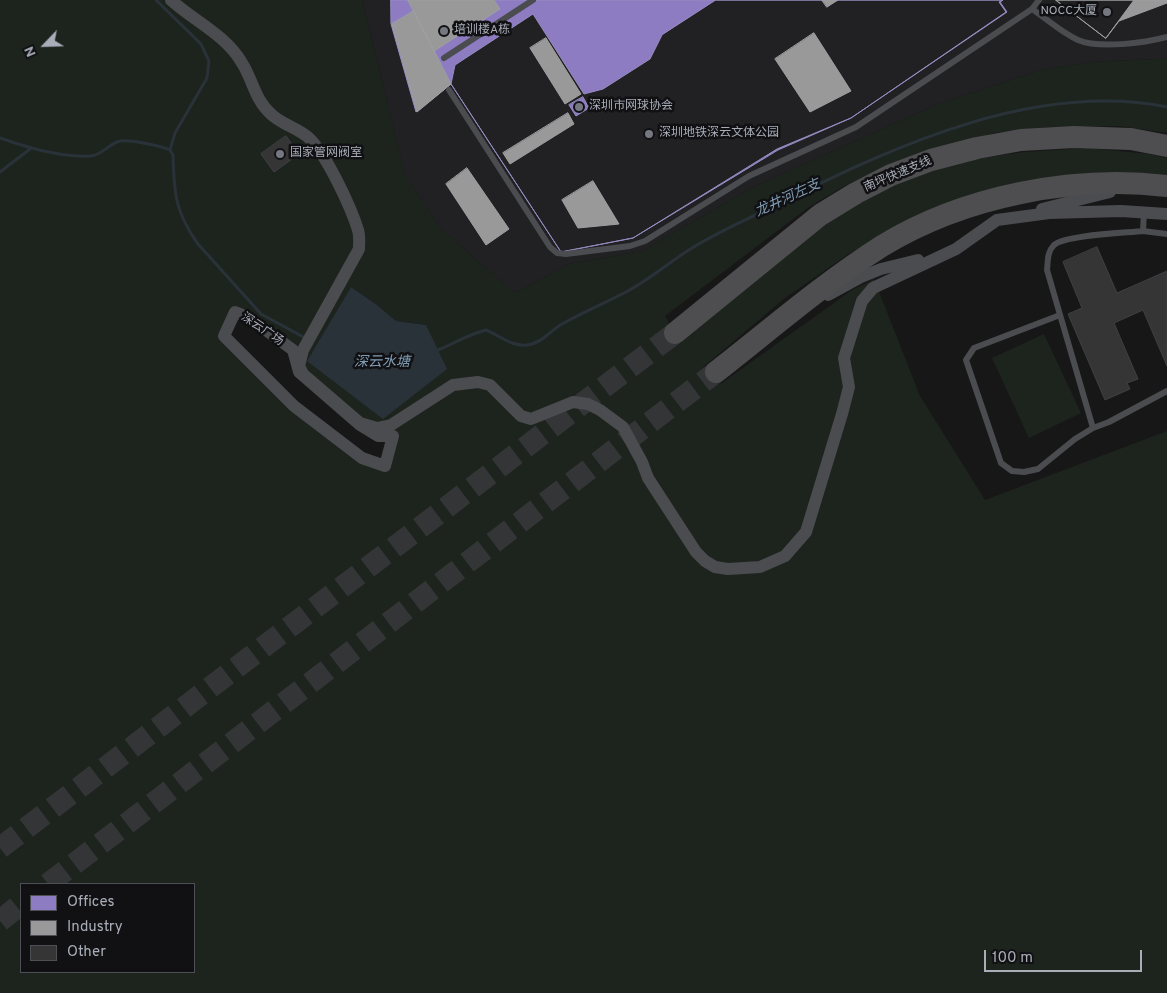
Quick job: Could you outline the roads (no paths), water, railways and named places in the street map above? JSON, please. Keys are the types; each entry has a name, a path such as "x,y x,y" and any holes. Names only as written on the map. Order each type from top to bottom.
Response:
{"highway":[{"name":"南坪快速支线","path":"675,334 820,215 891,175 931,160 977,148 1022,140 1074,137 1131,139 1167,146"},
{"path":"716,372 849,268 884,245 959,210 1006,196 1054,187 1097,183 1142,183 1167,186"}],"street":[{"path":"171,0 184,12 222,39 242,62 256,96 271,115 310,139 329,167 359,232 359,249 303,350 299,366 304,374 360,423 377,428 391,425 453,385 478,382 490,385 521,416 531,419 573,402 588,404 600,410 623,427 642,462 648,478 696,552 704,561 715,567 728,569 760,567 785,556 806,532 849,387 844,358 862,301 873,288 956,250 997,220 1049,213 1144,212 1167,214"},
{"path":"1026,215 1048,207 1142,183"},
{"path":"776,326 861,277 881,269 956,250"},
{"name":"深云广场","path":"235,312 248,317 293,350 299,372 360,425 378,436 393,436 385,466 362,458 294,406 224,336 235,312"}],"lane":[{"path":"444,58 534,0"},
{"path":"449,90 550,247 558,253 566,254 630,246 645,241 762,168 856,127 1032,10 1039,0"},
{"path":"1032,10 1073,37 1089,43 1128,44 1150,42 1167,37"},
{"path":"1143,232 1144,212"},
{"path":"1093,428 1047,270 1048,255 1055,244 1071,238 1143,232 1167,234"},
{"path":"1060,315 974,348 966,360 1002,463 1012,471 1024,472 1038,469 1075,439 1093,428 1109,422 1167,391"}],"water":[{"name":"深云水塘","path":"351,287 396,321 426,325 447,369 383,419 307,361"}],"waterway":[{"path":"156,0 201,44 209,61 207,78 175,133 170,150"},
{"name":"龙井河左支","path":"438,350 486,330 516,344 527,345 537,342 578,315 635,287 692,248 725,229 872,159 969,123 1018,111 1068,103 1118,101 1167,107"},
{"path":"0,138 33,149 79,156 94,155 121,141 144,143 170,150 173,155 177,202 190,233 261,314 307,339"},
{"path":"0,172 30,149"}],"tunnel":[{"path":"0,848 675,333"},
{"path":"49,883 716,372"},
{"path":"0,921 20,905"}],"place":[{"name":"NOCC大厦","path":"1107,12"},
{"name":"培训楼A栋","path":"444,31"},
{"name":"深圳市网球协会","path":"579,107"},
{"name":"深圳地铁深云文体公园","path":"649,134"},
{"name":"国家管网阀室","path":"280,154"}]}
